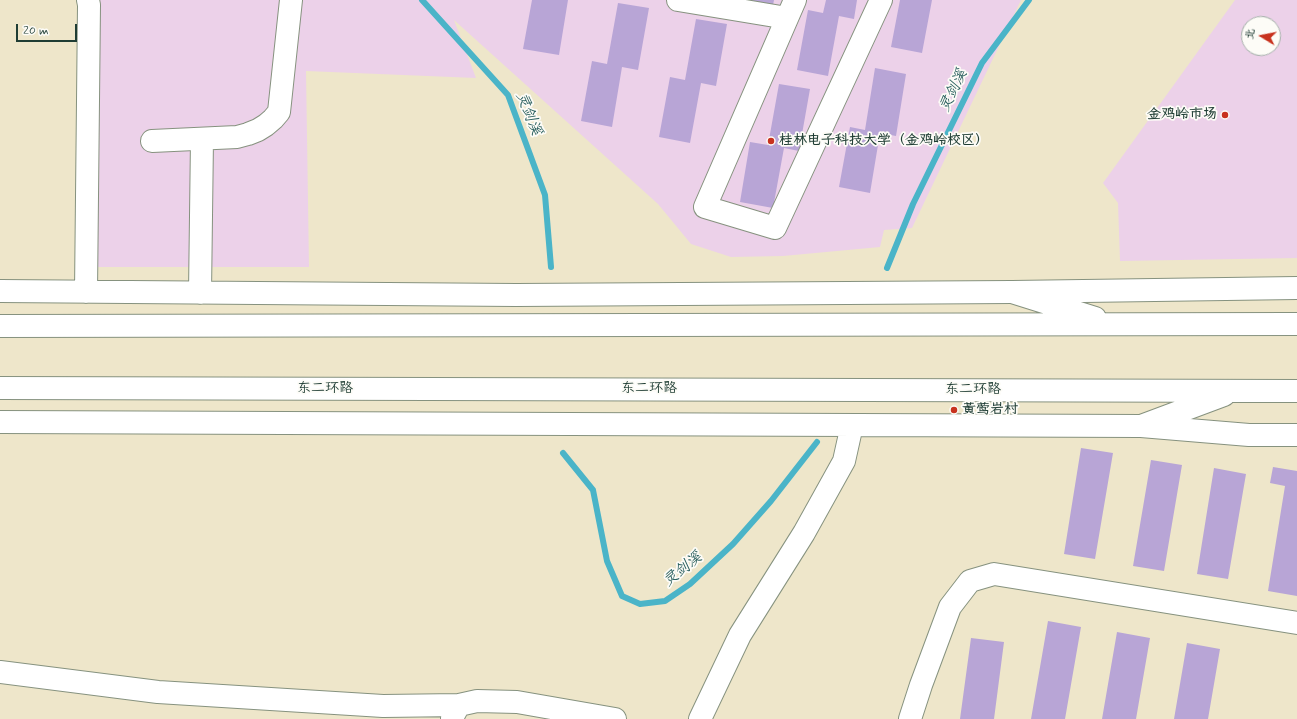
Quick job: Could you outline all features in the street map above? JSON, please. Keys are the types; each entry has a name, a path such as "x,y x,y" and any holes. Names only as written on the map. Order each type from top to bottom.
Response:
{"main road":[{"path":"86,292 88,0"},
{"path":"152,141 237,137 248,134 266,125 279,112 291,0"},
{"path":"678,0 791,9 705,207 776,228 881,0"},
{"path":"200,293 202,139"},
{"path":"0,291 516,296 1297,288"},
{"path":"1012,292 1117,324"},
{"path":"0,326 1297,324"},
{"name":"东二环路","path":"0,388 1297,391"},
{"path":"1141,426 1238,390"},
{"path":"0,422 1141,426 1249,435 1297,435"},
{"path":"700,719 740,636 804,533 844,461 852,425"},
{"path":"910,719 920,685 950,607 970,581 994,574 1297,623"},
{"path":"0,672 158,692 455,712 477,701 517,702 615,719"}],"shaded area":[{"name":"桂林电子科技大学（金鸡岭校区）","path":"97,0 1021,0 912,228 884,230 880,247 783,256 731,257 691,244 658,204 454,20 476,78 306,71 309,267 98,267"},
{"name":"金鸡岭市场","path":"1235,0 1297,0 1297,258 1120,261 1118,203 1103,183"}],"building":[{"path":"532,0 568,0 559,55 523,49"},
{"path":"740,0 774,0 772,10"},
{"path":"826,0 857,0 854,19 839,16 828,76 797,70 808,10 823,13"},
{"path":"900,0 932,0 922,53 891,47"},
{"path":"618,3 649,8 638,70 622,67 612,127 581,121 592,61 607,64"},
{"path":"696,19 727,24 716,86 701,83 690,143 659,137 670,77 685,80"},
{"path":"875,68 906,74 896,136 880,133 870,193 839,187 850,127 865,130"},
{"path":"779,84 810,89 799,151 784,148 773,208 740,202 750,142 768,145"},
{"path":"1081,448 1113,453 1095,559 1064,554"},
{"path":"1151,460 1182,465 1164,571 1133,566"},
{"path":"1273,467 1297,471 1297,596 1268,591 1285,486 1270,483"},
{"path":"1214,468 1246,474 1228,579 1197,574"},
{"path":"1048,621 1081,627 1065,719 1031,719"},
{"path":"1117,632 1150,638 1136,719 1102,719"},
{"path":"971,638 1004,642 994,719 960,719"},
{"path":"1187,643 1220,649 1208,719 1174,719"}],"waterway":[{"name":"灵剑溪","path":"422,0 508,95 545,195 551,267"},
{"name":"灵剑溪","path":"887,268 913,204 982,63 1029,0"},
{"name":"灵剑溪","path":"563,453 593,490 607,561 622,596 640,604 665,601 690,584 733,544 771,501 817,442"}],"place":[{"name":"金鸡岭市场","path":"1225,115"},
{"name":"桂林电子科技大学（金鸡岭校区）","path":"771,141"},
{"name":"黄莺岩村","path":"954,410"}]}
